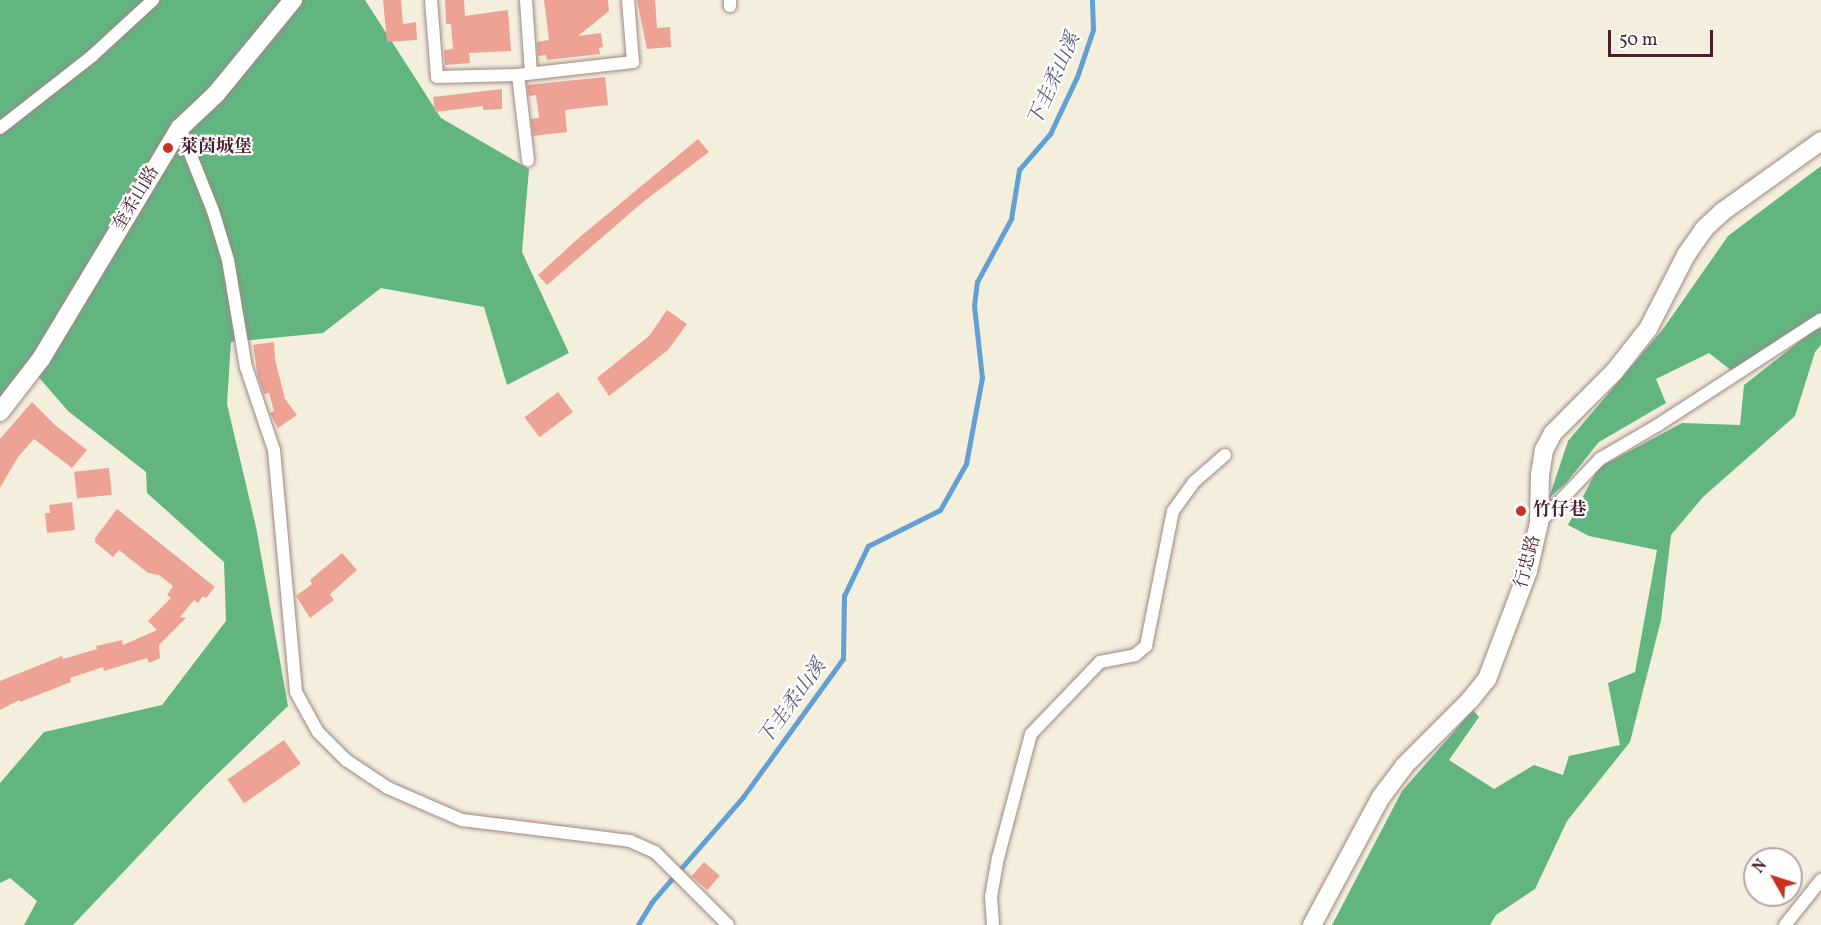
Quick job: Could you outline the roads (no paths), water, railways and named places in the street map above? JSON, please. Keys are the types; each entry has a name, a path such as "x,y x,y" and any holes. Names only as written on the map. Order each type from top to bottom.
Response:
{"street":[{"path":"0,128 92,56 153,0"},
{"name":"奎柔山路","path":"0,412 41,359 180,128 216,94 293,0"},
{"path":"430,0 436,77 518,75 633,62 628,0"},
{"path":"526,0 531,73"},
{"path":"518,75 528,160"},
{"path":"180,128 213,211 228,260 246,367 274,450 296,692 318,732 346,760 388,788 462,820 630,841 655,852 728,925"},
{"name":"行忠路","path":"1312,925 1381,797 1404,766 1470,700 1487,679 1528,571 1539,523 1540,475 1544,450 1553,433 1614,372 1648,329 1686,255 1704,229 1722,212 1821,141"},
{"path":"1539,523 1600,459 1659,424 1821,319"},
{"path":"993,925 991,897 998,858 1031,734 1100,662 1134,655 1146,646 1173,511 1194,482 1225,455"},
{"path":"1785,925 1821,880"}],"waterway":[{"name":"下圭柔山溪","path":"638,925 651,903 743,797 843,659 844,596 868,546 940,510 966,464 982,378 974,306 977,282 1011,219 1019,170 1050,134 1077,77 1093,30 1092,0"}],"place":[{"name":"萊茵城堡","path":"168,148"},
{"name":"竹仔巷","path":"1521,511"}]}
